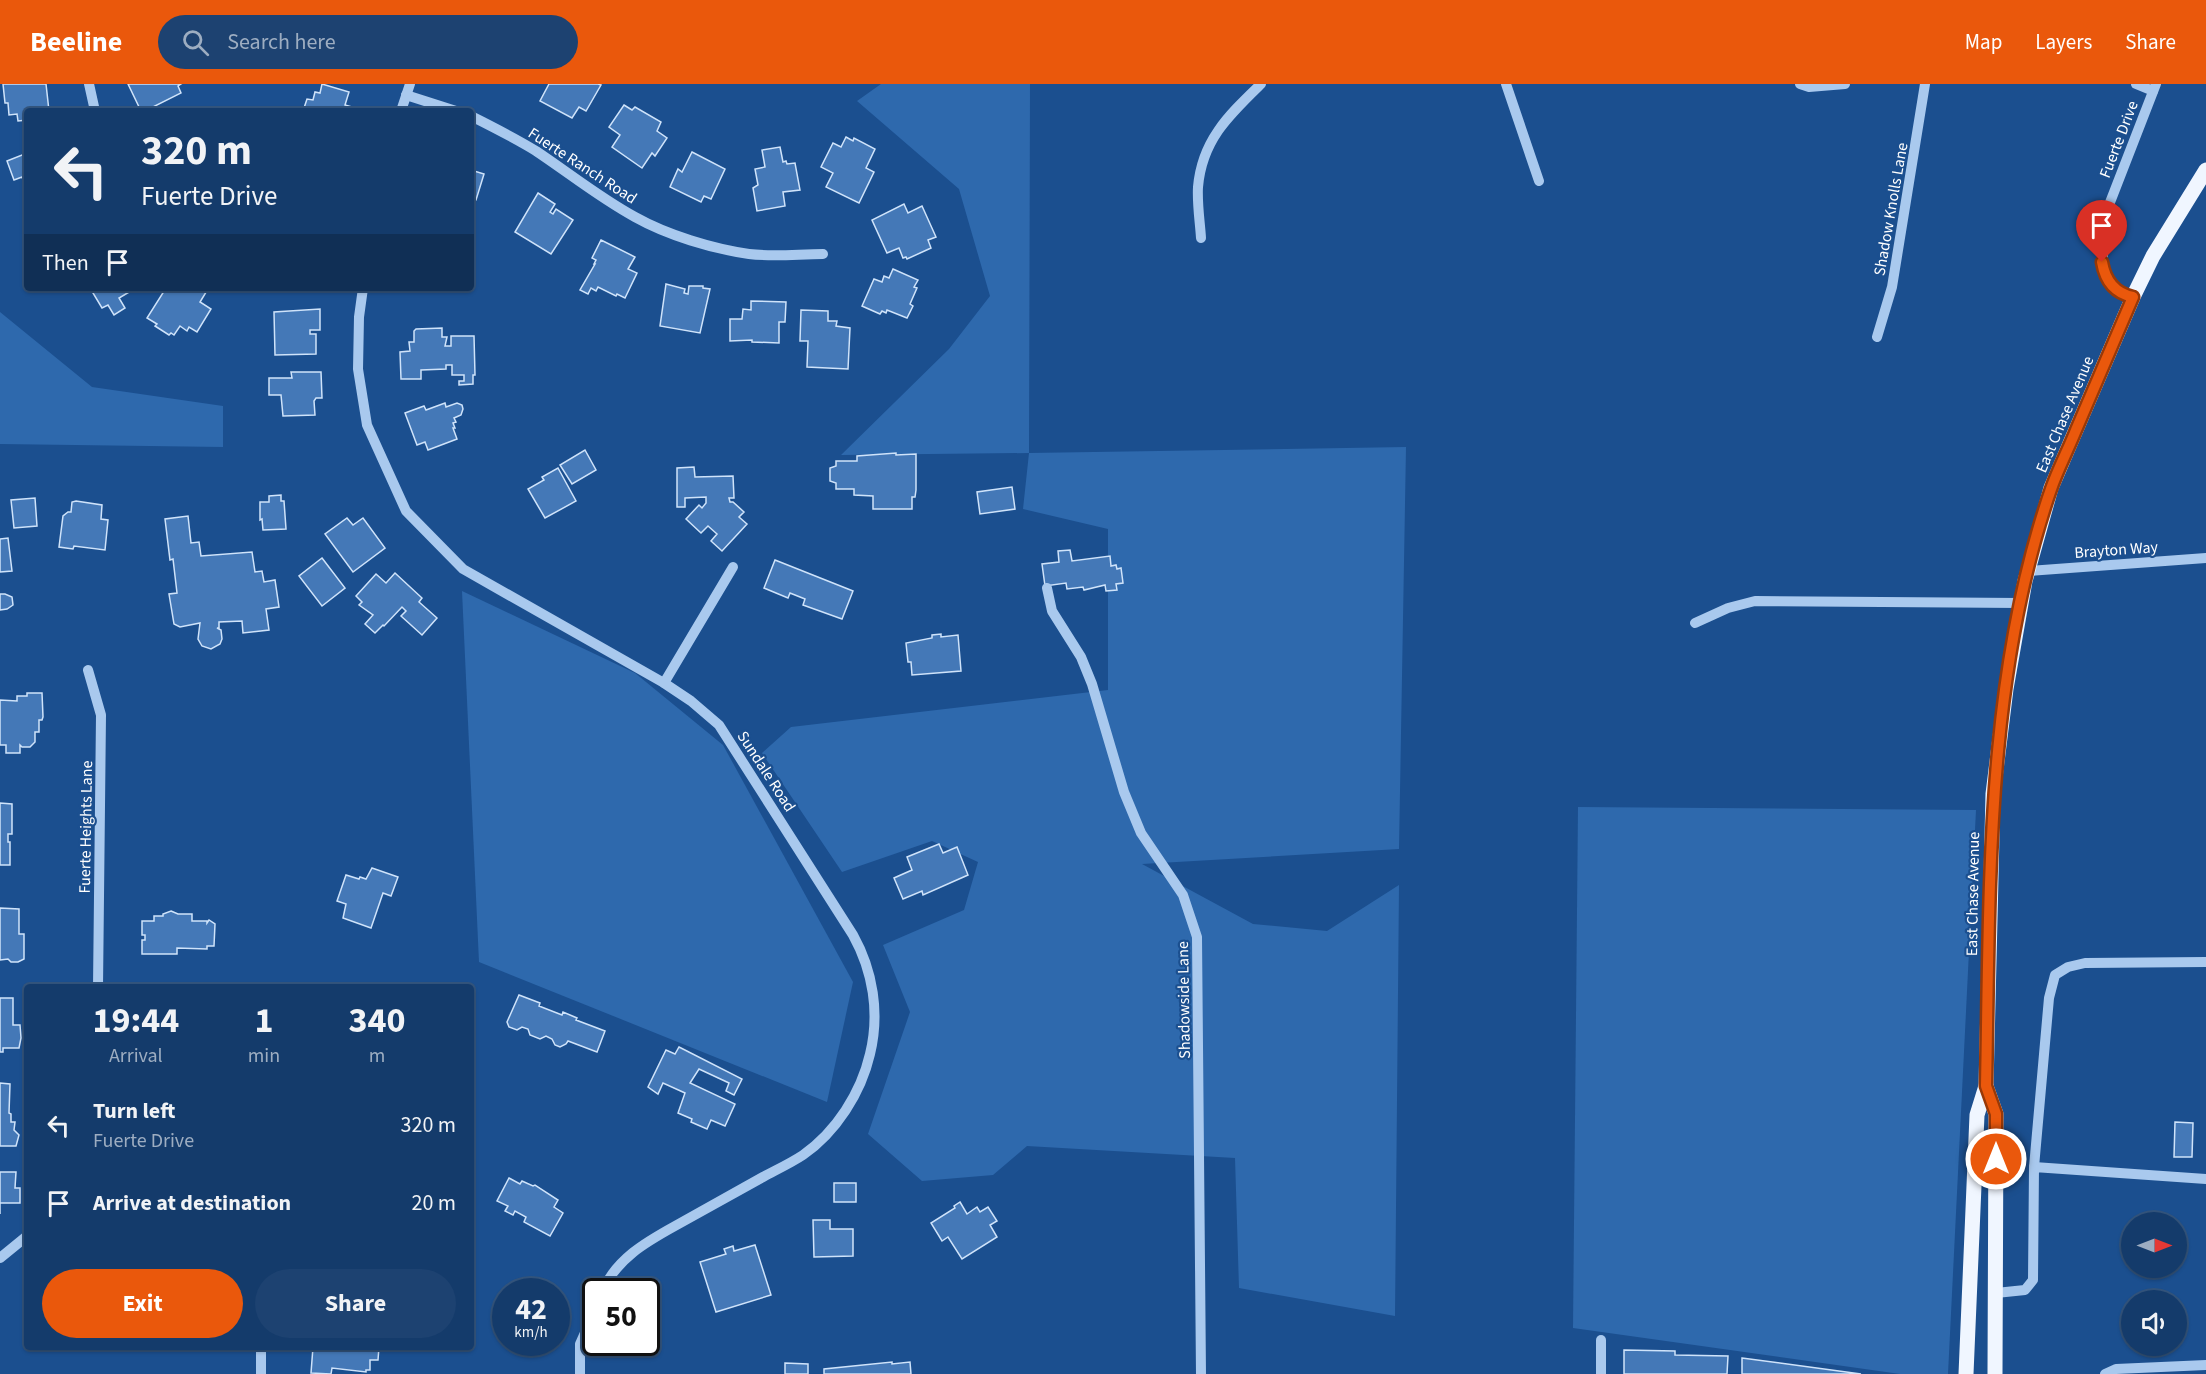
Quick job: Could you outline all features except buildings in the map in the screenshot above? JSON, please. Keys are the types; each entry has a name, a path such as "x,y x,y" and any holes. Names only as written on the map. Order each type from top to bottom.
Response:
{"main road":[{"name":"East Chase Avenue","path":"1966,1374 1977,1115 1986,1086 1991,833 2006,689 2021,603 2051,488 2133,297 2153,256 2206,170"},
{"name":"East Chase Avenue","path":"1986,1086 1996,1114 1995,1374"}],"street":[{"path":"89,84 94,108"},
{"path":"402,108 410,84"},
{"path":"1201,238 1198,190 1201,164 1216,130 1230,113 1262,84"},
{"path":"1506,84 1539,181"},
{"path":"1800,84 1809,87 1845,84"},
{"name":"Shadow Knolls Lane","path":"1876,337 1892,287 1925,84"},
{"path":"2136,84 2154,87"},
{"name":"Fuerte Drive","path":"2133,297 2114,288 2104,272 2102,262 2109,205 2154,87"},
{"path":"406,95 447,108"},
{"name":"Fuerte Ranch Road","path":"474,118 526,145 591,191 638,219 693,240 750,254 823,254"},
{"name":"Sundale Road","path":"363,291 359,317 358,369 367,425 406,511 463,568 664,683 691,701 719,725 853,935 864,955 872,982 874,1008 872,1046 860,1086 850,1105 826,1135 803,1155 649,1240 621,1262 611,1278"},
{"name":"Brayton Way","path":"2028,571 2206,558"},
{"path":"664,683 733,567"},
{"name":"Shadowside Lane","path":"1047,588 1052,611 1081,657 1092,684 1124,792 1141,833 1183,895 1197,937 1201,1374"},
{"path":"1695,623 1728,608 1755,601 2021,603"},
{"name":"Fuerte Heights Lane","path":"88,670 101,715 98,984"},
{"path":"1996,1293 2025,1290 2032,1280 2034,1167 2049,998 2055,975 2068,967 2085,963 2206,962"},
{"path":"2034,1167 2206,1179"},
{"path":"0,1258 24,1238"},
{"path":"580,1374 582,1340"},
{"path":"1601,1340 1601,1374"},
{"path":"261,1350 261,1374"},
{"path":"2105,1374 2124,1368 2206,1365"}],"shaded area":[{"path":"881,84 1030,84 1029,453 841,455 949,349 990,296 959,189 857,101"},
{"path":"0,312 92,387 223,406 223,447 0,444"},
{"path":"1406,447 1399,849 1142,864 1253,924 1327,931 1399,885 1395,1316 1239,1288 1235,1158 1027,1146 993,1175 922,1181 868,1134 910,1012 883,945 964,910 978,862 932,841 842,872 762,753 791,727 1108,690 1108,529 1023,509 1029,453"},
{"path":"462,591 635,673 723,745 853,982 827,1102 479,962"},
{"path":"1578,807 1976,810 1948,1374 1900,1374 1573,1328"}],"route":[{"path":"1996,1159 1996,1114 1986,1086 1991,833 1995,779 2017,620 2051,488 2133,297 2114,288 2108,281 2102,262"}]}
